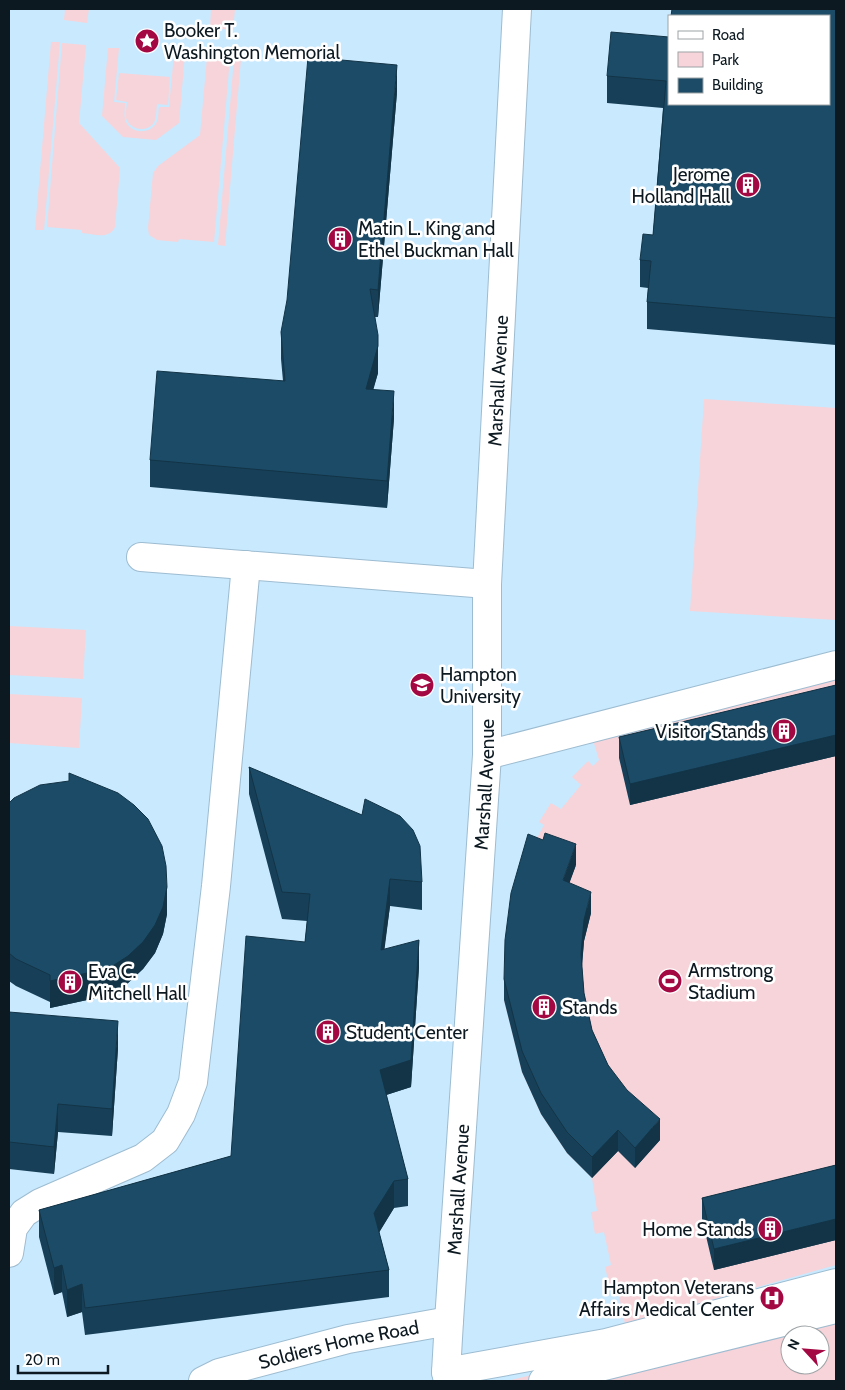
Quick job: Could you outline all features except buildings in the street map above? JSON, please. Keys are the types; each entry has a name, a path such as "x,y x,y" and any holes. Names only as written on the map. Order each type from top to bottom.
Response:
{"street":[{"name":"Marshall Avenue","path":"447,1377 449,1321 487,755 487,584 517,9"},
{"path":"141,557 487,584"},
{"path":"9,1253 13,1228 24,1213 40,1202 143,1158 165,1141 181,1114 193,1082 216,886 246,565"},
{"path":"487,755 836,665"},
{"path":"447,1377 606,1343 836,1283"},
{"path":"543,1381 836,1309"},
{"name":"Soldiers Home Road","path":"203,1381 219,1373 348,1339 449,1321"}],"shaded area":[{"name":"Hampton University","path":"9,9 836,9 836,1381 9,1381"}],"green space":[{"path":"65,9 89,9 87,23 64,20"},
{"path":"211,9 235,9 233,30 210,28"},
{"path":"51,42 60,42 44,230 35,230"},
{"path":"62,43 86,45 79,123 120,168 115,227 109,234 105,235 82,233 82,230 47,227"},
{"path":"108,48 119,48 114,102 125,103 127,123 138,131 151,129 158,119 159,107 169,107 174,54 185,54 179,123 156,140 123,137 102,116"},
{"path":"207,57 230,58 214,242 179,239 178,242 157,240 149,235 148,228 153,173 158,166 200,135"},
{"path":"234,59 241,59 225,246 218,245"},
{"path":"119,73 170,77 168,105 157,104 155,120 150,127 142,129 130,125 128,122 126,118 127,102 116,100"},
{"path":"704,399 836,408 836,620 690,611"},
{"path":"9,626 86,630 83,679 9,675"},
{"name":"Armstrong Stadium","path":"836,675 836,1265 625,1324 617,1287 610,1288 605,1267 611,1265 604,1232 595,1234 591,1212 597,1211 592,1178 567,1153 541,1114 522,1072 504,1000 505,961 528,855 544,825 539,822 551,803 561,809 581,785 572,777 588,761 593,766 599,760 593,740"},
{"path":"9,694 82,698 79,748 9,743"},
{"path":"836,1301 836,1381 507,1381"}],"place":[{"name":"Booker T. Washington Memorial","path":"147,41"},
{"name":"Jerome Holland Hall","path":"748,185"},
{"name":"Matin L. King and Ethel Buckman Hall","path":"340,239"},
{"name":"Hampton University","path":"422,685"},
{"name":"Visitor Stands","path":"784,731"},
{"name":"Armstrong Stadium","path":"670,981"},
{"name":"Eva C. Mitchell Hall","path":"70,982"},
{"name":"Stands","path":"544,1007"},
{"name":"Student Center","path":"328,1032"},
{"name":"Home Stands","path":"770,1229"},
{"name":"Hampton Veterans Affairs Medical Center","path":"772,1298"}]}
